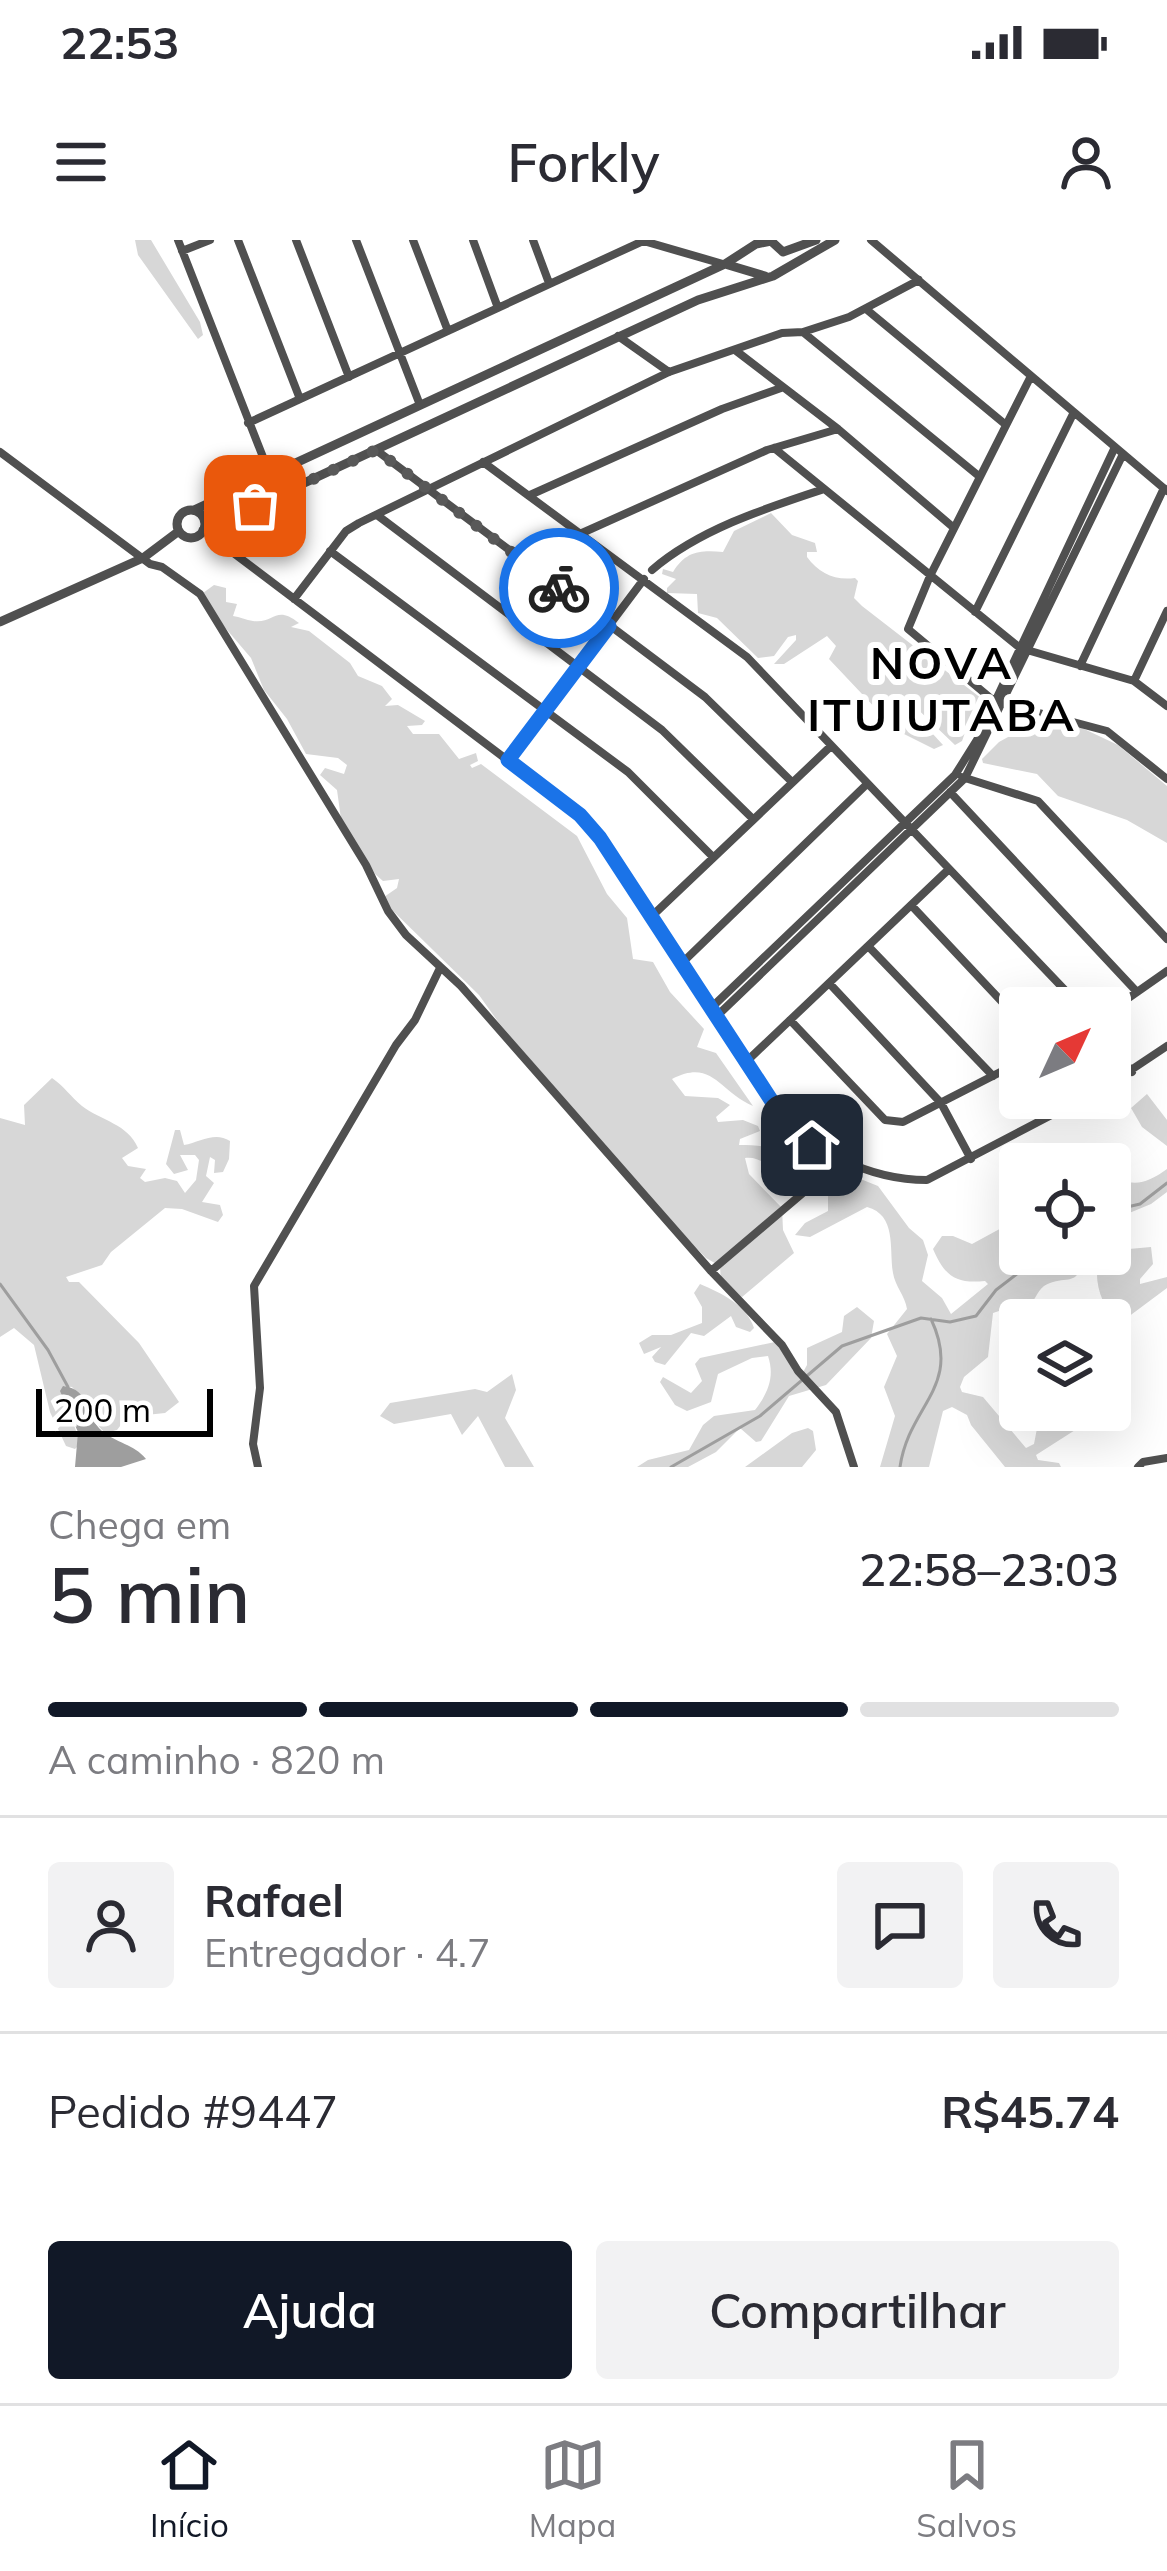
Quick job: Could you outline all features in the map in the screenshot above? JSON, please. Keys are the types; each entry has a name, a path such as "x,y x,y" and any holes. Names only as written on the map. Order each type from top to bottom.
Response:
{"street":[{"path":"178,240 269,476"},
{"path":"182,251 210,240"},
{"path":"238,240 301,399"},
{"path":"296,240 349,377"},
{"path":"356,240 420,405"},
{"path":"413,240 448,331"},
{"path":"473,240 498,308"},
{"path":"532,240 550,284"},
{"path":"248,423 642,240 769,277"},
{"path":"783,252 817,240"},
{"path":"179,531 191,537 698,300 769,277 835,240"},
{"path":"871,240 1166,490 1080,666"},
{"path":"0,622 143,558 179,531 181,514 724,264 755,245 771,241 783,252"},
{"path":"755,245 748,262 755,273"},
{"path":"782,268 783,252"},
{"path":"698,257 704,272"},
{"path":"294,598 346,531 377,514 669,372 866,309 919,280"},
{"path":"866,309 1006,425"},
{"path":"612,315 622,324 616,337"},
{"path":"598,322 598,332 616,337 669,372"},
{"path":"803,332 980,477"},
{"path":"734,350 838,428 954,528"},
{"path":"1031,376 908,629 998,703 1107,731 1167,779"},
{"path":"528,496 722,409 781,388"},
{"path":"975,612 1074,412"},
{"path":"581,534 774,448 838,428"},
{"path":"371,429 383,438 380,449"},
{"path":"774,448 1024,650 1134,682 1167,706"},
{"path":"380,449 704,697 792,782"},
{"path":"908,826 950,792 960,776 1119,451"},
{"path":"0,452 143,558 183,580 208,604 366,865 388,911 782,1345 836,1412 854,1467"},
{"path":"483,462 747,657 1062,987"},
{"path":"652,570 675,552 739,521 824,489"},
{"path":"194,510 202,516 203,530 592,828 747,1061 786,1129 832,1156 908,1180 927,1180 1045,1119"},
{"path":"377,514 662,730 753,819"},
{"path":"330,551 628,772 712,856"},
{"path":"508,760 644,579"},
{"path":"1134,682 1163,632 1167,611"},
{"path":"652,916 831,746"},
{"path":"714,1012 960,776"},
{"path":"960,776 1038,801 1167,940"},
{"path":"682,964 867,784"},
{"path":"950,792 1138,992"},
{"path":"747,1061 949,868"},
{"path":"911,905 999,999"},
{"path":"868,946 993,1076"},
{"path":"257,1467 253,1444 260,1388 254,1286 415,1020 440,968"},
{"path":"1131,997 1167,971"},
{"path":"829,983 941,1103 971,1159"},
{"path":"790,1020 885,1120 903,1122 999,1073"},
{"path":"1132,1072 1167,1046"},
{"path":"711,1271 824,1175 832,1156"},
{"path":"1138,1467 1167,1458"}],"shaded area":[{"path":"135,240 151,240 200,322 203,335 198,339 138,255"},
{"path":"771,513 792,535 815,543 817,552 807,552 807,557 817,567 834,577 855,578 854,598 862,606 986,702 971,716 962,741 955,745 906,698 901,700 907,718 943,745 934,749 896,730 829,659 836,646 827,636 784,664 774,664 796,635 788,637 774,656 758,658 717,618 698,613 697,594 667,593 676,579 662,574 663,569 673,572 694,553 723,552 734,531"},
{"path":"214,585 226,588 226,602 237,604 233,616 260,621 285,615 299,623 291,627 309,631 350,663 358,676 382,686 392,699 385,706 398,705 425,721 407,726 413,734 439,734 459,759 476,753 478,761 472,768 481,764 577,836 607,894 627,918 633,959 653,962 670,992 704,1029 697,1047 716,1053 753,1106 707,1075 697,1072 672,1079 685,1096 718,1098 730,1105 716,1117 718,1122 743,1120 758,1126 760,1131 740,1139 739,1145 786,1152 809,1170 806,1179 796,1179 745,1158 749,1174 782,1208 783,1230 794,1253 742,1297 721,1283 720,1266 706,1258 663,1213 479,995 388,906 384,897 397,888 399,879 383,881 375,874 341,819 337,790 320,775 325,768 344,774 347,765 338,758 306,754 264,690 251,658 203,593"},
{"path":"1008,715 1051,727 1082,728 1118,745 1167,786 1167,843 1127,820 1058,796 1037,774 983,763 999,742 1019,731"},
{"path":"52,1078 82,1106 128,1133 138,1148 122,1158 128,1166 146,1169 140,1178 145,1182 177,1181 185,1193 196,1180 199,1160 195,1155 180,1155 188,1170 174,1174 166,1164 175,1130 180,1130 184,1145 213,1137 230,1141 223,1172 214,1173 215,1160 210,1157 206,1176 214,1183 202,1202 220,1205 223,1215 218,1222 165,1208 111,1252 102,1265 66,1277 79,1282 139,1343 179,1402 165,1413 127,1417 117,1430 105,1433 72,1387 63,1386 78,1437 75,1449 66,1446 50,1412 34,1345 14,1328 0,1337 0,1118 25,1125 24,1105"},
{"path":"1147,1094 1167,1120 1167,1146 1142,1127 1131,1108"},
{"path":"1167,1169 1167,1192 1131,1212 1131,1182 1152,1179"},
{"path":"848,1174 878,1186 923,1240 928,1255 922,1281 942,1298 951,1314 988,1284 947,1272 933,1249 942,1236 972,1244 999,1229 999,1275 1077,1275 1044,1286 1034,1299 999,1299 988,1357 964,1377 960,1387 962,1392 983,1397 999,1416 999,1431 1012,1431 1026,1448 1034,1444 1036,1431 1074,1431 1036,1455 1038,1460 1061,1467 1005,1467 967,1415 952,1407 943,1411 929,1467 880,1467 895,1416 884,1387 897,1356 887,1334 907,1309 894,1278 890,1234 877,1211 867,1207 810,1237 795,1235 805,1223 828,1211 828,1191"},
{"path":"1151,1247 1153,1264 1140,1284 1167,1277 1167,1288 1131,1315 1131,1299 1103,1299 1097,1275 1131,1275 1131,1249"},
{"path":"700,1284 739,1306 754,1328 750,1332 736,1327 731,1316 704,1336 691,1333 665,1365 655,1362 652,1357 661,1347 644,1354 639,1343 652,1335 671,1335 702,1323 702,1307 694,1293"},
{"path":"857,1307 874,1321 871,1338 826,1385 789,1396 761,1441 740,1428 716,1452 688,1467 637,1467 689,1450 714,1416 755,1410 767,1391 771,1371 768,1356 718,1374 711,1402 687,1411 675,1405 660,1382 663,1377 691,1393 702,1381 695,1364 700,1358 775,1342 785,1350 793,1371 802,1374 807,1348 842,1332 844,1316"},
{"path":"512,1374 516,1390 505,1418 534,1467 505,1467 478,1416 462,1435 451,1414 394,1424 380,1416 390,1403 475,1389 487,1392"},
{"path":"63,1386 79,1392 102,1431 146,1459 121,1467 75,1467 78,1432 60,1391"},
{"path":"813,1431 816,1450 802,1467 745,1467 792,1433"}],"waterway":[{"path":"1131,1206 1167,1183"},
{"path":"671,1467 760,1416 842,1346 921,1318 950,1322 976,1316 996,1290 1016,1275"},
{"path":"0,1284 48,1350 68,1387"},
{"path":"900,1467 905,1445 938,1379 939,1342 931,1319"}],"way so far":[{"path":"255,506 376,450 559,588"}],"district":[{"name":"NOVA ITUIUTABA","path":"942,689"}],"route":[{"path":"559,588 609,626 508,760 592,828 775,1106 812,1145"}]}
